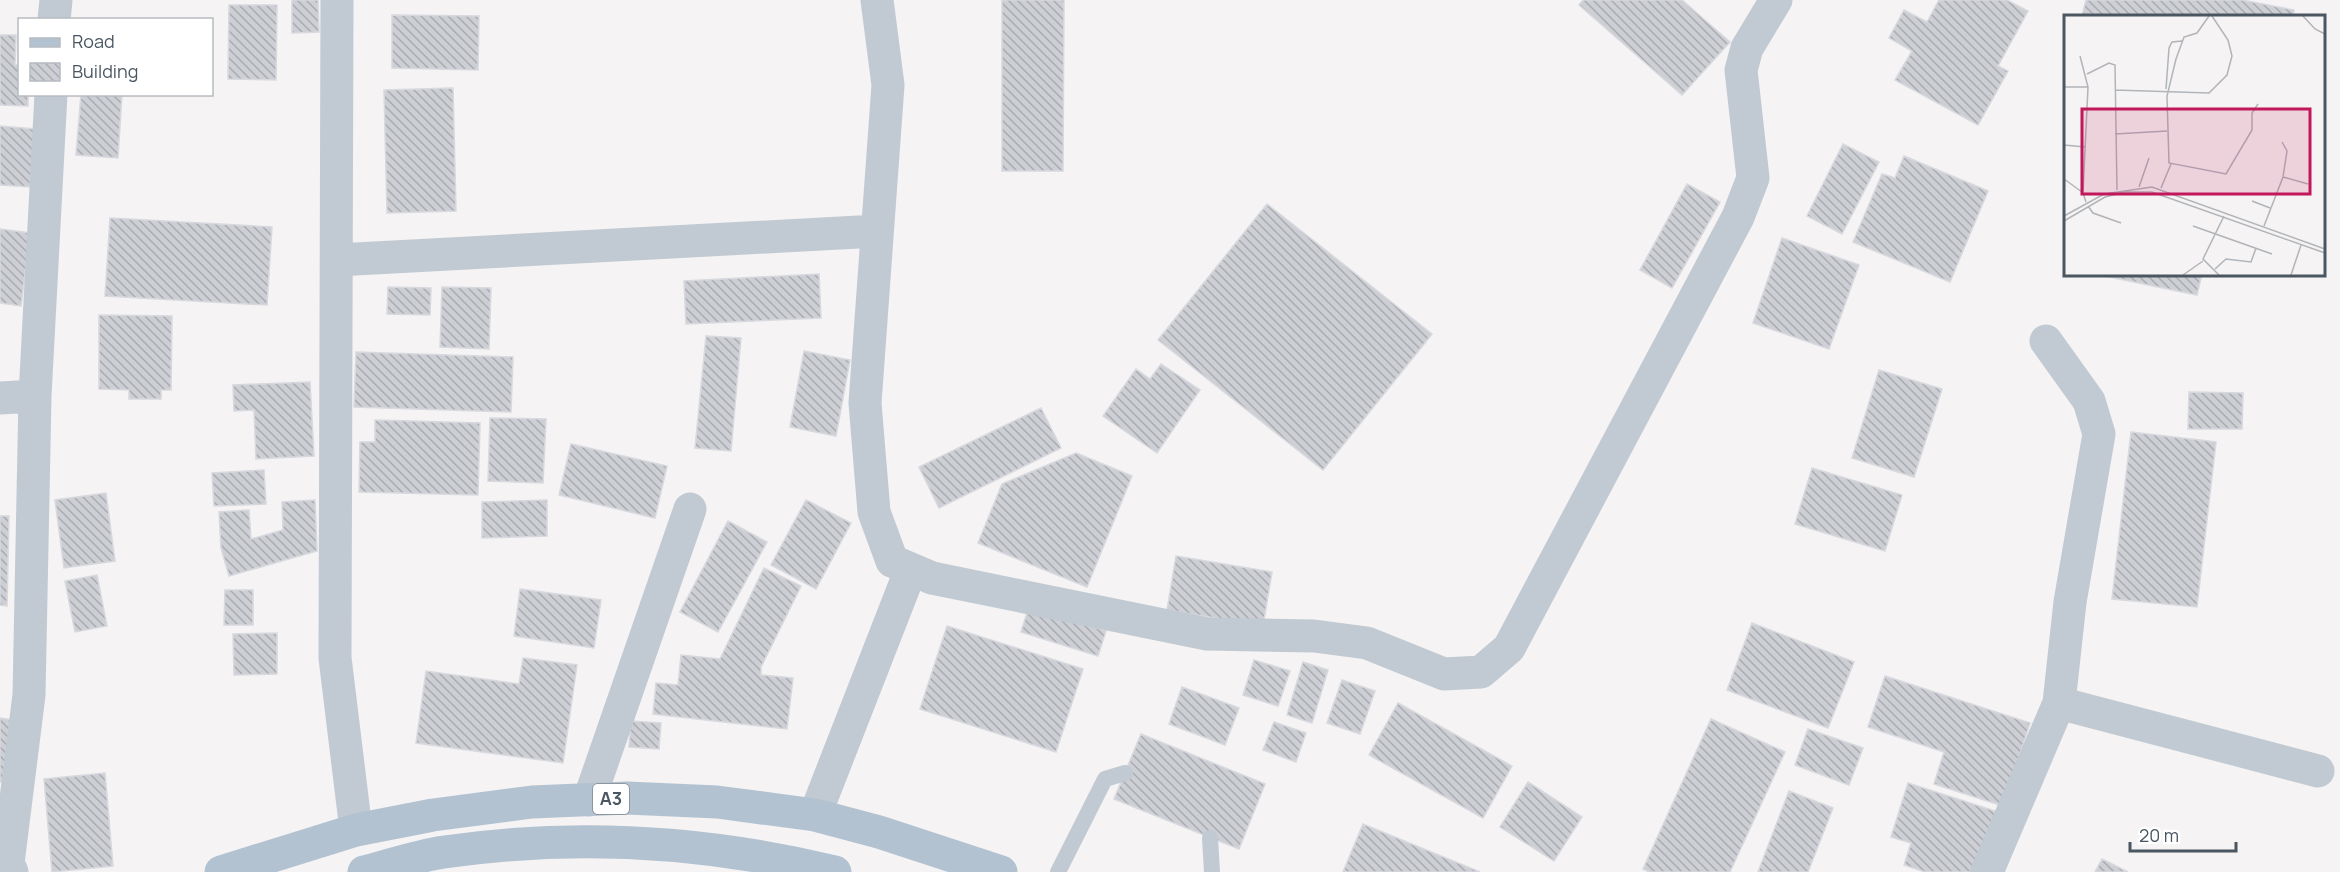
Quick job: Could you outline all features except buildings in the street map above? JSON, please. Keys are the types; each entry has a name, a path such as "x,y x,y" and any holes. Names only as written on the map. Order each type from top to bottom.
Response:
{"main road":[{"name":"A3","path":"221,872 356,830 433,815 520,804 627,798 717,802 815,815 879,832 1001,872"},
{"name":"A3","path":"364,872 442,853 534,842 624,841 718,850 835,872"}],"street":[{"path":"54,18 56,0"},
{"path":"337,0 336,658 356,830"},
{"path":"877,0 888,85 865,403 874,512 892,561 932,578 1207,634 1314,636 1366,644 1443,674 1481,672 1509,648 1738,217 1753,178 1741,70 1747,48 1776,0"},
{"path":"7,864 29,695 35,396 51,96"},
{"path":"337,260 877,231"},
{"path":"1987,872 2059,703 2070,602 2098,434 2089,400 2046,341"},
{"path":"0,398 35,396"},
{"path":"589,800 690,509"},
{"path":"815,815 911,569"},
{"path":"2059,703 2318,771"}],"lane":[{"path":"1058,872 1105,779 1125,774"},
{"path":"1210,838 1212,872"}]}
